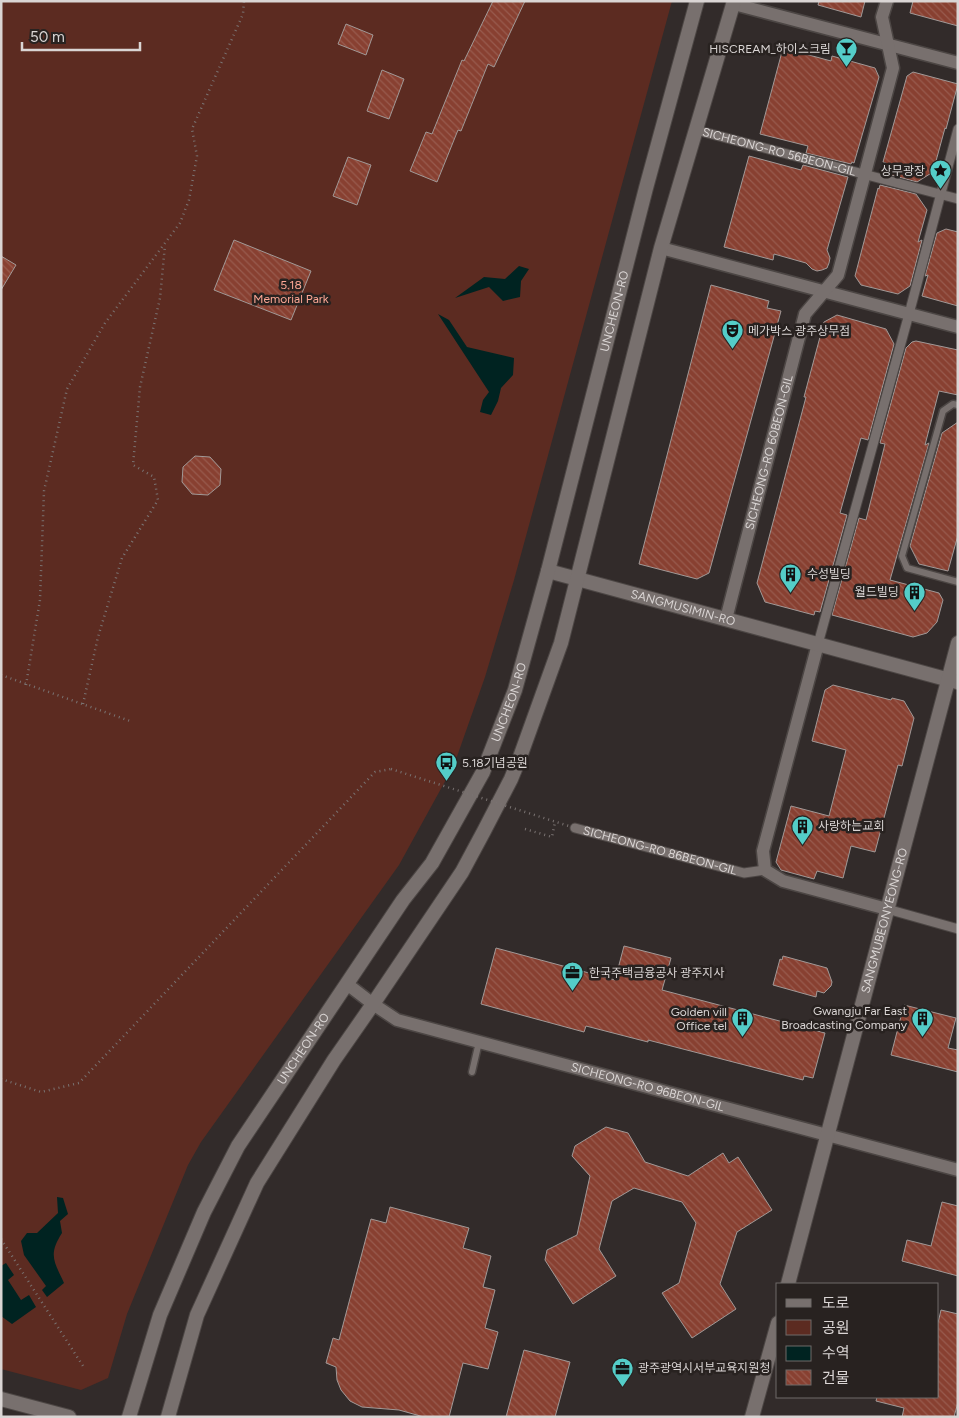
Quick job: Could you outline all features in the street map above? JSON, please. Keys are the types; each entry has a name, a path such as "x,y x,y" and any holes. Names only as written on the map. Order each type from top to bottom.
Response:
{"street":[{"name":"UNCHEON-RO","path":"129,1417 160,1315 204,1212 238,1146 403,900 432,863 483,772 515,690 548,571 641,207 697,1"},
{"path":"864,175 893,68 882,17 887,1"},
{"path":"168,1417 197,1315 257,1183 334,1060 462,872 511,779 561,643 661,248 734,2 958,63"},
{"path":"958,129 763,851 765,870 783,881 958,928"},
{"name":"SICHEONG-RO 56BEON-GIL","path":"696,130 958,199"},
{"name":"SICHEONG-RO 56BEON-GIL","path":"823,292 838,275 864,175"},
{"path":"661,248 958,327"},
{"name":"SICHEONG-RO 60BEON-GIL","path":"726,619 805,314 823,292"},
{"name":"SANGMUSIMIN-RO","path":"548,571 953,681"},
{"name":"SANGMUBEONYEONG-RO","path":"788,1283 887,909 953,681 958,643"},
{"name":"SICHEONG-RO 86BEON-GIL","path":"575,828 744,874 765,870"},
{"name":"SICHEONG-RO 96BEON-GIL","path":"347,984 397,1020 958,1170"},
{"path":"752,1417 776,1330"},
{"path":"1,1399 69,1417"}],"lane":[{"path":"958,405 953,404 942,411 902,556 907,568 958,582"},
{"path":"472,1072 480,1042"}],"path":[{"path":"26,685 40,600 44,490 67,389 104,323 180,222 189,200 196,156 192,129 243,14 244,1"},
{"path":"83,704 98,637 122,558 158,500 154,477 133,465 140,387 160,298 165,243"},
{"path":"1,675 130,721"},
{"path":"1,1079 41,1092 79,1083 375,772 391,769 575,828"},
{"path":"525,829 552,837 555,822"},
{"path":"1,1239 83,1366"}],"green space":[{"name":"5.18 Memorial Park","path":"1,1 672,1 514,580 485,677 454,765 399,865 201,1142 188,1165 127,1314 108,1378 81,1390 1,1369"}],"water":[{"path":"519,266 529,269 521,281 520,297 503,301 489,287 455,298 484,277 505,279"},
{"path":"438,314 449,320 467,347 514,358 513,375 501,388 498,401 491,415 480,412 483,400 489,392"},
{"path":"57,1197 63,1198 68,1214 60,1221 62,1233 54,1253 55,1263 64,1283 47,1297 42,1290 46,1286 24,1255 21,1241 27,1233 37,1233 58,1213"},
{"path":"6,1263 14,1275 8,1280 21,1300 29,1295 36,1307 12,1324 1,1316 1,1266"}],"building":[{"path":"493,1 525,1 494,67 488,64 461,131 458,130 437,182 410,171 426,132 432,134 462,60 464,61"},
{"path":"819,1 865,1 861,17 818,5"},
{"path":"913,1 958,1 958,26 910,13"},
{"path":"346,24 373,35 366,55 338,44"},
{"path":"783,48 831,61 832,56 875,68 879,77 854,163 852,162 851,164 806,153 808,146 760,134"},
{"path":"382,70 404,79 389,119 367,111"},
{"path":"913,72 958,84 933,172 917,182 884,173 886,163 883,162 907,76"},
{"path":"749,156 801,170 803,165 848,177 827,250 830,258 827,268 817,271 806,263 774,254 773,260 724,247"},
{"path":"348,157 371,165 357,205 333,196"},
{"path":"880,185 916,194 927,210 918,242 922,240 910,286 898,294 861,285 855,276"},
{"path":"946,229 958,232 958,306 922,296 928,275 925,276 937,233"},
{"path":"234,240 311,271 291,320 214,290"},
{"path":"1,256 16,265 1,290"},
{"path":"711,285 769,301 767,308 781,311 709,573 697,579 639,564"},
{"path":"837,315 886,329 894,344 868,440 861,438 840,513 847,515 820,612 815,611 814,615 765,602 757,583 824,322"},
{"path":"916,341 958,350 958,395 939,391 925,445 929,443 890,580 939,593 943,600 937,622 927,633 913,637 832,615 859,518 866,520 885,444 880,443 906,348"},
{"path":"958,422 958,535 948,571 919,564 910,546 942,433"},
{"path":"195,456 210,457 221,469 220,485 208,495 192,494 182,482 183,467"},
{"path":"833,685 891,700 892,698 904,701 914,718 902,766 898,765 875,852 851,846 843,878 817,871 814,879 781,870 776,862 791,806 829,816 846,750 812,741 825,690"},
{"path":"624,946 671,958 662,990 825,1033 813,1078 804,1076 803,1080 586,1026 584,1032 481,1004 496,948 615,980"},
{"path":"783,956 827,968 832,982 831,986 824,993 817,991 816,997 773,985 780,959 782,960"},
{"name":"Gwangju Far East Broadcasting Company","path":"904,1005 956,1018 948,1048 958,1050 958,1072 891,1055"},
{"path":"606,1127 628,1133 645,1162 688,1176 723,1153 729,1163 738,1157 772,1210 737,1232 720,1284 736,1309 692,1338 662,1293 679,1283 696,1223 682,1202 634,1188 612,1201 599,1249 616,1276 573,1304 545,1260 547,1250 577,1235 590,1176 572,1156 575,1146"},
{"path":"942,1202 958,1206 958,1276 902,1261 907,1240 931,1246"},
{"path":"390,1207 469,1228 463,1248 491,1256 483,1287 495,1290 485,1328 498,1332 488,1369 463,1363 449,1417 424,1417 399,1410 362,1407 350,1401 341,1390 337,1380 336,1367 326,1363 333,1338 339,1340 371,1219 386,1223"},
{"path":"941,1310 958,1314 958,1402 954,1417 902,1417 904,1408 876,1401 877,1398 939,1398 939,1319"},
{"path":"524,1350 570,1362 555,1417 506,1417"}],"place":[{"name":"HISCREAM_하이스크림","path":"847,68"},
{"name":"상무광장","path":"941,190"},
{"name":"메가박스 광주상무점","path":"732,350"},
{"name":"수성빌딩","path":"791,593"},
{"name":"월드빌딩","path":"915,611"},
{"name":"5.18기념공원","path":"446,782"},
{"name":"사랑하는교회","path":"802,845"},
{"name":"한국주택금융공사 광주지사","path":"573,992"},
{"name":"Gwangju Far East Broadcasting Company","path":"923,1037"},
{"name":"Golden vill Office tel","path":"743,1038"},
{"name":"광주광역시서부교육지원청","path":"622,1387"}]}
